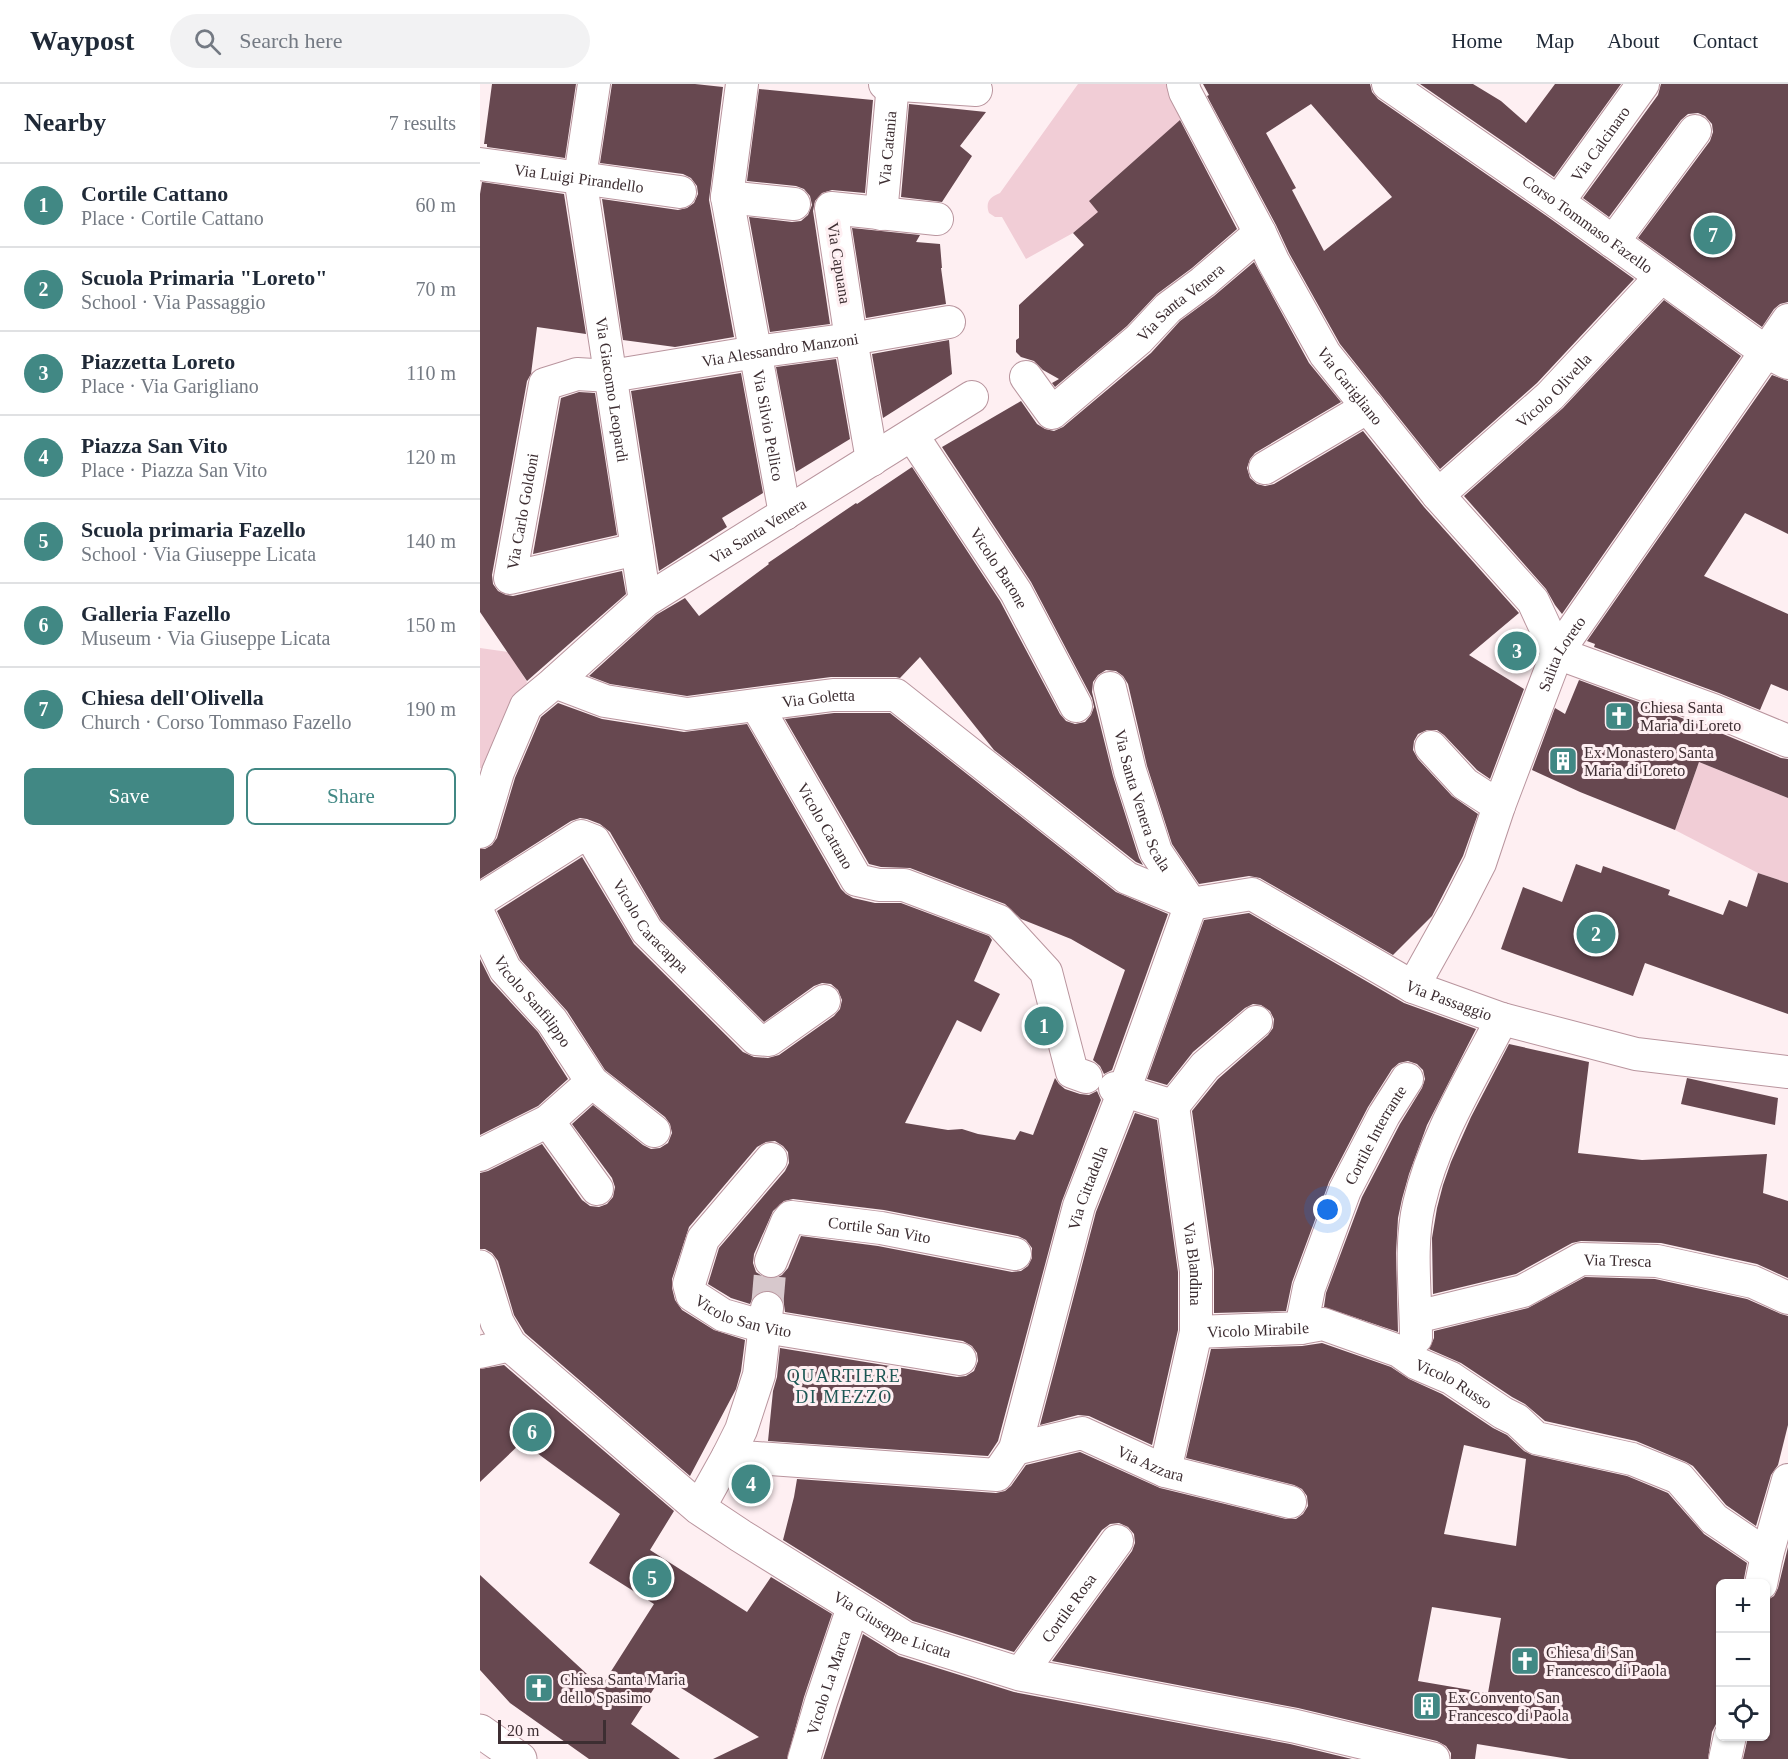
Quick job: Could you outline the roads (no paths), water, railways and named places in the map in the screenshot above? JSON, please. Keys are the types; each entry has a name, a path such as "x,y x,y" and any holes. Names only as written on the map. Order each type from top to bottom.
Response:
{"street":[{"name":"Via Giacomo Leopardi","path":"594,84 580,177 645,601"},
{"name":"Via Silvio Pellico","path":"742,84 728,197 785,514"},
{"path":"885,84 976,90"},
{"name":"Via Catania","path":"881,214 893,84"},
{"name":"Corso Tommaso Fazello","path":"1388,84 1777,358"},
{"name":"Via Calcinaro","path":"1558,202 1643,84"},
{"name":"Via Garigliano","path":"1187,87 1274,261 1325,354 1438,495 1533,601 1557,653"},
{"path":"1613,242 1695,131"},
{"name":"Via Luigi Pirandello","path":"480,164 680,192"},
{"path":"728,197 794,204"},
{"name":"Via Capuana","path":"872,460 831,208 881,214"},
{"path":"881,214 938,219"},
{"name":"Via Santa Venera","path":"1026,377 1052,413 1139,339 1168,308 1209,278 1260,233"},
{"name":"Vicolo Olivella","path":"1438,495 1550,396 1661,277"},
{"name":"Salita Loreto","path":"1413,987 1458,908 1480,863 1557,653 1777,358 1788,320"},
{"name":"Via Alessandro Manzoni","path":"611,376 949,322"},
{"name":"Via Carlo Goldoni","path":"611,376 577,374 545,384 510,578 637,549"},
{"name":"Via Santa Venera","path":"555,682 645,601 972,397"},
{"path":"1265,468 1368,407"},
{"name":"Vicolo Barone","path":"912,435 1016,592 1076,706"},
{"path":"1557,653 1713,710 1788,741"},
{"path":"480,832 498,772 526,706 555,682"},
{"name":"Via Goletta","path":"555,682 604,701 687,714 833,695 896,695 1127,878 1191,904"},
{"name":"Via Santa Venera Scala","path":"1110,688 1130,771 1156,852 1191,904"},
{"name":"Vicolo Cattano","path":"757,706 857,880 879,885 904,885 999,921 1046,972 1072,1072 1108,1086"},
{"path":"1431,747 1465,784 1499,807"},
{"name":"Vicolo Caracappa","path":"480,900 581,836 594,841 647,931 756,1039 769,1040 824,1001"},
{"name":"Via Passaggio","path":"1191,904 1252,894 1413,987 1502,1019 1636,1054 1788,1072"},
{"name":"Via Cittadella","path":"728,1456 997,1475 1015,1449 1053,1311 1108,1086 1191,904"},
{"name":"Vicolo Sanfilippo","path":"480,917 505,969 552,1021 592,1082 654,1131"},
{"name":"Vicolo Russo","path":"1502,1019 1437,1147 1419,1205 1414,1247 1416,1363 1451,1378 1517,1420 1536,1438 1632,1459 1679,1478 1714,1519 1764,1569"},
{"path":"1108,1086 1173,1106 1205,1066 1256,1022"},
{"name":"Cortile Interrante","path":"1301,1328 1309,1288 1345,1190 1384,1115 1407,1079"},
{"path":"480,1155 548,1121 592,1082"},
{"name":"Via Blandina","path":"1165,1471 1197,1332 1196,1271 1173,1106"},
{"path":"548,1121 597,1189"},
{"name":"Vicolo San Vito","path":"771,1159 703,1239 689,1284 692,1295 723,1315 766,1318 960,1359"},
{"name":"Cortile San Vito","path":"771,1261 791,1217 881,1228 1015,1254"},
{"name":"Via Tresca","path":"1416,1317 1523,1291 1581,1259 1657,1262 1753,1282 1788,1298"},
{"name":"Via Giuseppe Licata","path":"480,1267 497,1322 495,1348 699,1508 905,1638 1020,1674 1294,1726 1433,1759"},
{"path":"699,1508 741,1430 759,1375 766,1318"},
{"name":"Vicolo Mirabile","path":"1197,1332 1301,1328 1323,1323 1399,1351 1416,1363"},
{"name":"Via Azzara","path":"1015,1449 1082,1433 1165,1471 1290,1502"},
{"path":"1764,1569 1788,1480"},
{"name":"Cortile Rosa","path":"1020,1674 1117,1541"},
{"name":"Vicolo La Marca","path":"804,1759 854,1607"},
{"path":"480,1731 520,1759"},
{"path":"1725,1759 1729,1741"}],"tunnel":[{"path":"767,1308 771,1261"}],"place":[{"name":"Chiesa dell'Olivella","path":"1713,235"},
{"name":"Piazzetta Loreto","path":"1517,651"},
{"name":"Chiesa Santa Maria di Loreto","path":"1619,716"},
{"name":"Ex Monastero Santa Maria di Loreto","path":"1563,761"},
{"name":"Scuola Primaria \"Loreto\"","path":"1596,934"},
{"name":"Cortile Cattano","path":"1044,1026"},
{"name":"Galleria Fazello","path":"532,1432"},
{"name":"Piazza San Vito","path":"751,1484"},
{"name":"Scuola primaria Fazello","path":"652,1578"},
{"name":"Chiesa di San Francesco di Paola","path":"1525,1661"},
{"name":"Chiesa Santa Maria dello Spasimo","path":"539,1688"},
{"name":"Ex Convento San Francesco di Paola","path":"1427,1706"}],"district":[{"name":"QUARTIERE DI MEZZO","path":"844,1386"}]}
